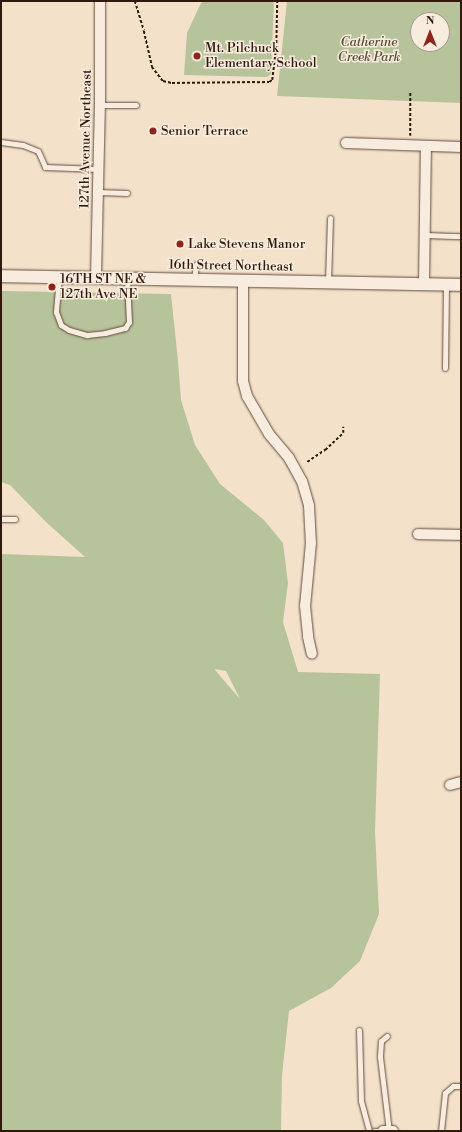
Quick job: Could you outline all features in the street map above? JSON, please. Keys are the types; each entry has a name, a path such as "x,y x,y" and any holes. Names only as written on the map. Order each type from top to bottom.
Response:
{"street":[{"name":"127th Avenue Northeast","path":"96,277 100,105 100,1"},
{"path":"346,143 461,147"},
{"path":"424,284 426,146"},
{"name":"16th Street Northeast","path":"1,276 461,285"},
{"path":"244,280 243,381 247,396 269,434 289,458 299,475 309,506 311,543 306,606 308,637 312,654"},
{"path":"418,534 461,535"},
{"path":"450,785 461,782"},
{"path":"383,1131 393,1131"}],"lane":[{"path":"100,105 136,105"},
{"path":"1,142 23,145 38,151 45,167 99,168"},
{"path":"98,192 126,192"},
{"path":"328,282 330,218"},
{"path":"425,235 461,236"},
{"path":"194,279 196,264"},
{"path":"59,276 56,312 61,325 69,330 87,335 105,333 125,328 129,322 127,278"},
{"path":"445,368 446,285"},
{"path":"1,518 15,519"},
{"path":"358,1030 361,1101 369,1131"},
{"path":"387,1036 381,1041 380,1057 389,1131"},
{"path":"441,1131 445,1093 453,1086 461,1086"},
{"path":"374,1131 383,1131"}],"path":[{"path":"135,1 144,31 152,67 163,80 172,83 269,82 272,80 275,62 277,1"},
{"path":"410,92 410,136"},
{"path":"306,462 325,450 343,433 343,427"}],"green space":[{"path":"204,1 274,1 271,74 267,77 184,75 187,33 201,3"},
{"name":"Catherine Creek Park","path":"287,1 461,1 461,103 277,96"},
{"path":"1,291 171,294 181,400 195,445 220,484 264,520 283,543 288,583 283,622 298,672 380,674 375,831 379,914 360,961 331,988 289,1011 282,1075 281,1131 1,1131 1,554 85,557 46,522 10,485 1,482","holes":["215,669 226,671 240,699"]}],"place":[{"name":"Mt. Pilchuck Elementary School","path":"197,56"},
{"name":"Senior Terrace","path":"153,131"},
{"name":"Lake Stevens Manor","path":"180,244"},
{"name":"16TH ST NE & 127th Ave NE","path":"52,287"}]}
